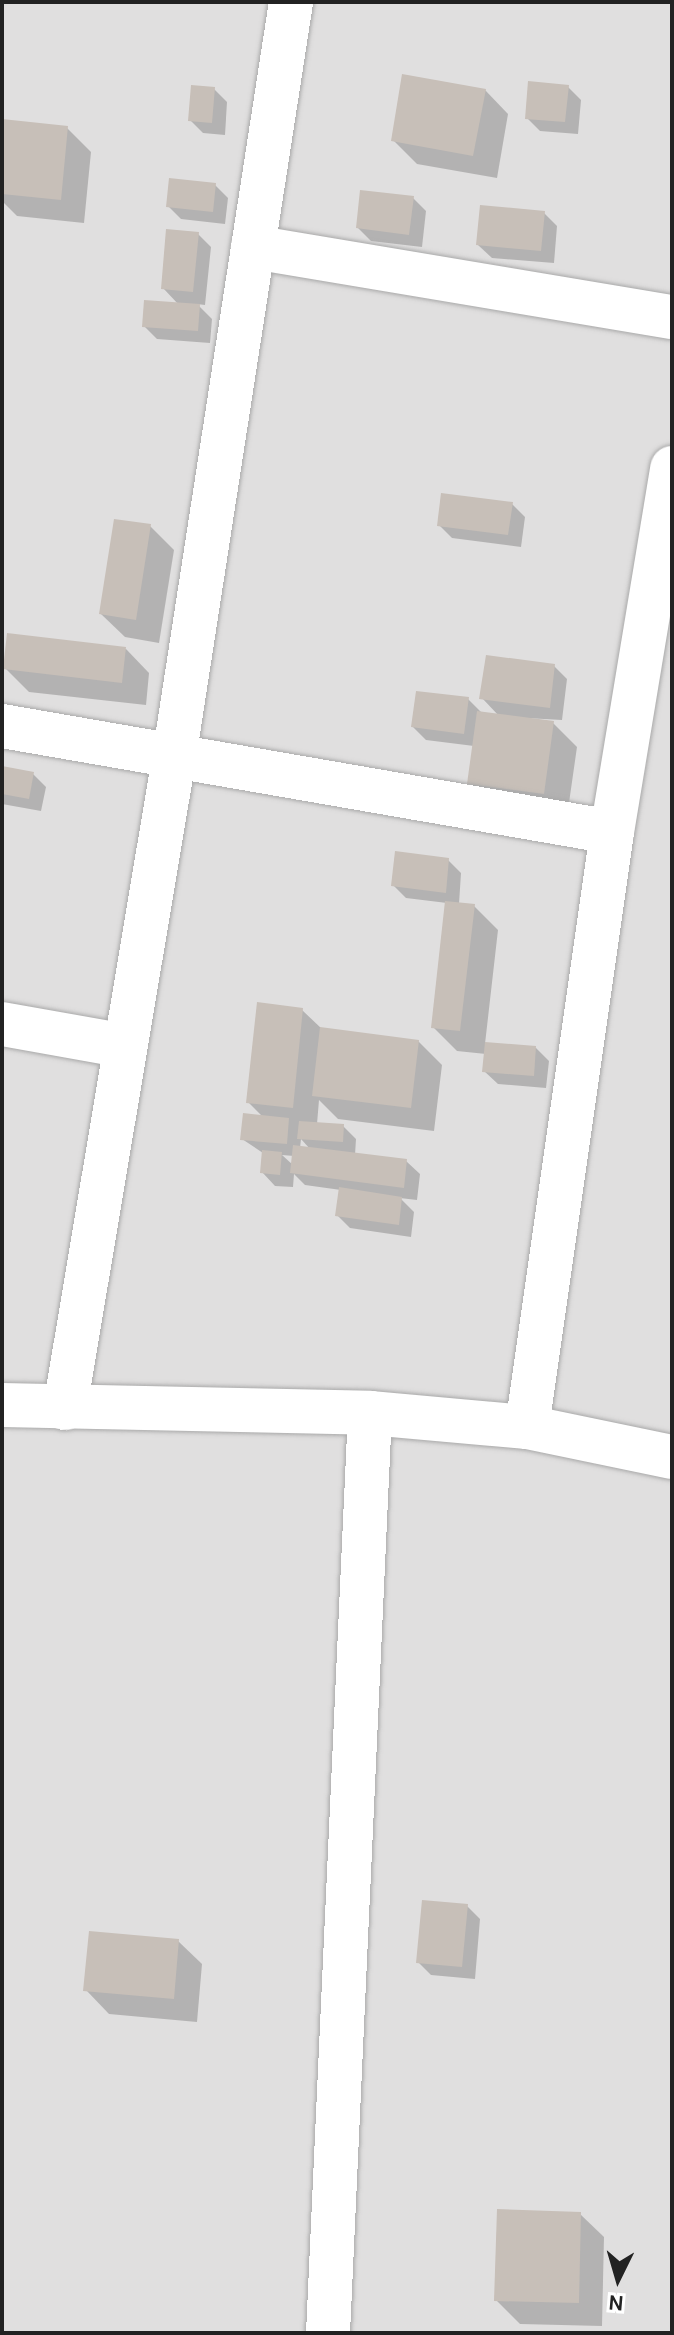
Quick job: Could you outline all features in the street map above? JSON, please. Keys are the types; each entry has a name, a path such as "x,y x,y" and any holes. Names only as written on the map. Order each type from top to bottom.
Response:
{"street":[{"path":"65,1408 174,758 291,2"},
{"path":"253,247 672,317"},
{"path":"527,1427 612,832 672,468"},
{"path":"2,726 612,832"},
{"path":"2,1024 125,1046"},
{"path":"2,1405 370,1413 527,1427 672,1457"},
{"path":"328,2333 370,1413"}],"shaded area":[{"path":"2,2 672,2 672,2333 2,2333"}],"building":[{"path":"402,74 486,89 473,156 391,141"},
{"path":"528,81 569,85 565,122 525,119"},
{"path":"191,85 215,87 212,123 188,121"},
{"path":"2,119 68,126 61,200 2,194"},
{"path":"169,178 216,183 213,212 166,207"},
{"path":"360,190 414,196 409,235 356,228"},
{"path":"480,205 545,211 541,251 476,245"},
{"path":"166,229 199,232 193,292 161,289"},
{"path":"144,300 200,304 198,331 142,327"},
{"path":"441,493 513,502 508,535 437,526"},
{"path":"114,519 151,524 136,620 99,614"},
{"path":"7,633 126,647 122,683 3,669"},
{"path":"486,655 555,664 550,708 479,699"},
{"path":"416,691 469,697 464,734 411,727"},
{"path":"477,711 554,721 544,794 467,784"},
{"path":"2,766 34,772 29,799 2,794"},
{"path":"395,851 449,858 446,893 391,886"},
{"path":"445,901 475,904 460,1031 431,1028"},
{"path":"257,1002 303,1008 293,1108 246,1103"},
{"path":"320,1027 419,1040 411,1108 312,1096"},
{"path":"485,1042 536,1046 534,1076 482,1072"},
{"path":"243,1113 289,1118 287,1144 240,1140"},
{"path":"299,1121 344,1124 343,1142 297,1139"},
{"path":"293,1145 407,1159 404,1188 290,1173"},
{"path":"262,1150 282,1152 280,1175 260,1173"},
{"path":"339,1187 402,1197 399,1225 335,1216"},
{"path":"422,1900 468,1904 462,1967 416,1963"},
{"path":"89,1931 179,1939 174,1999 83,1991"},
{"path":"497,2209 581,2212 579,2303 494,2301"}]}
